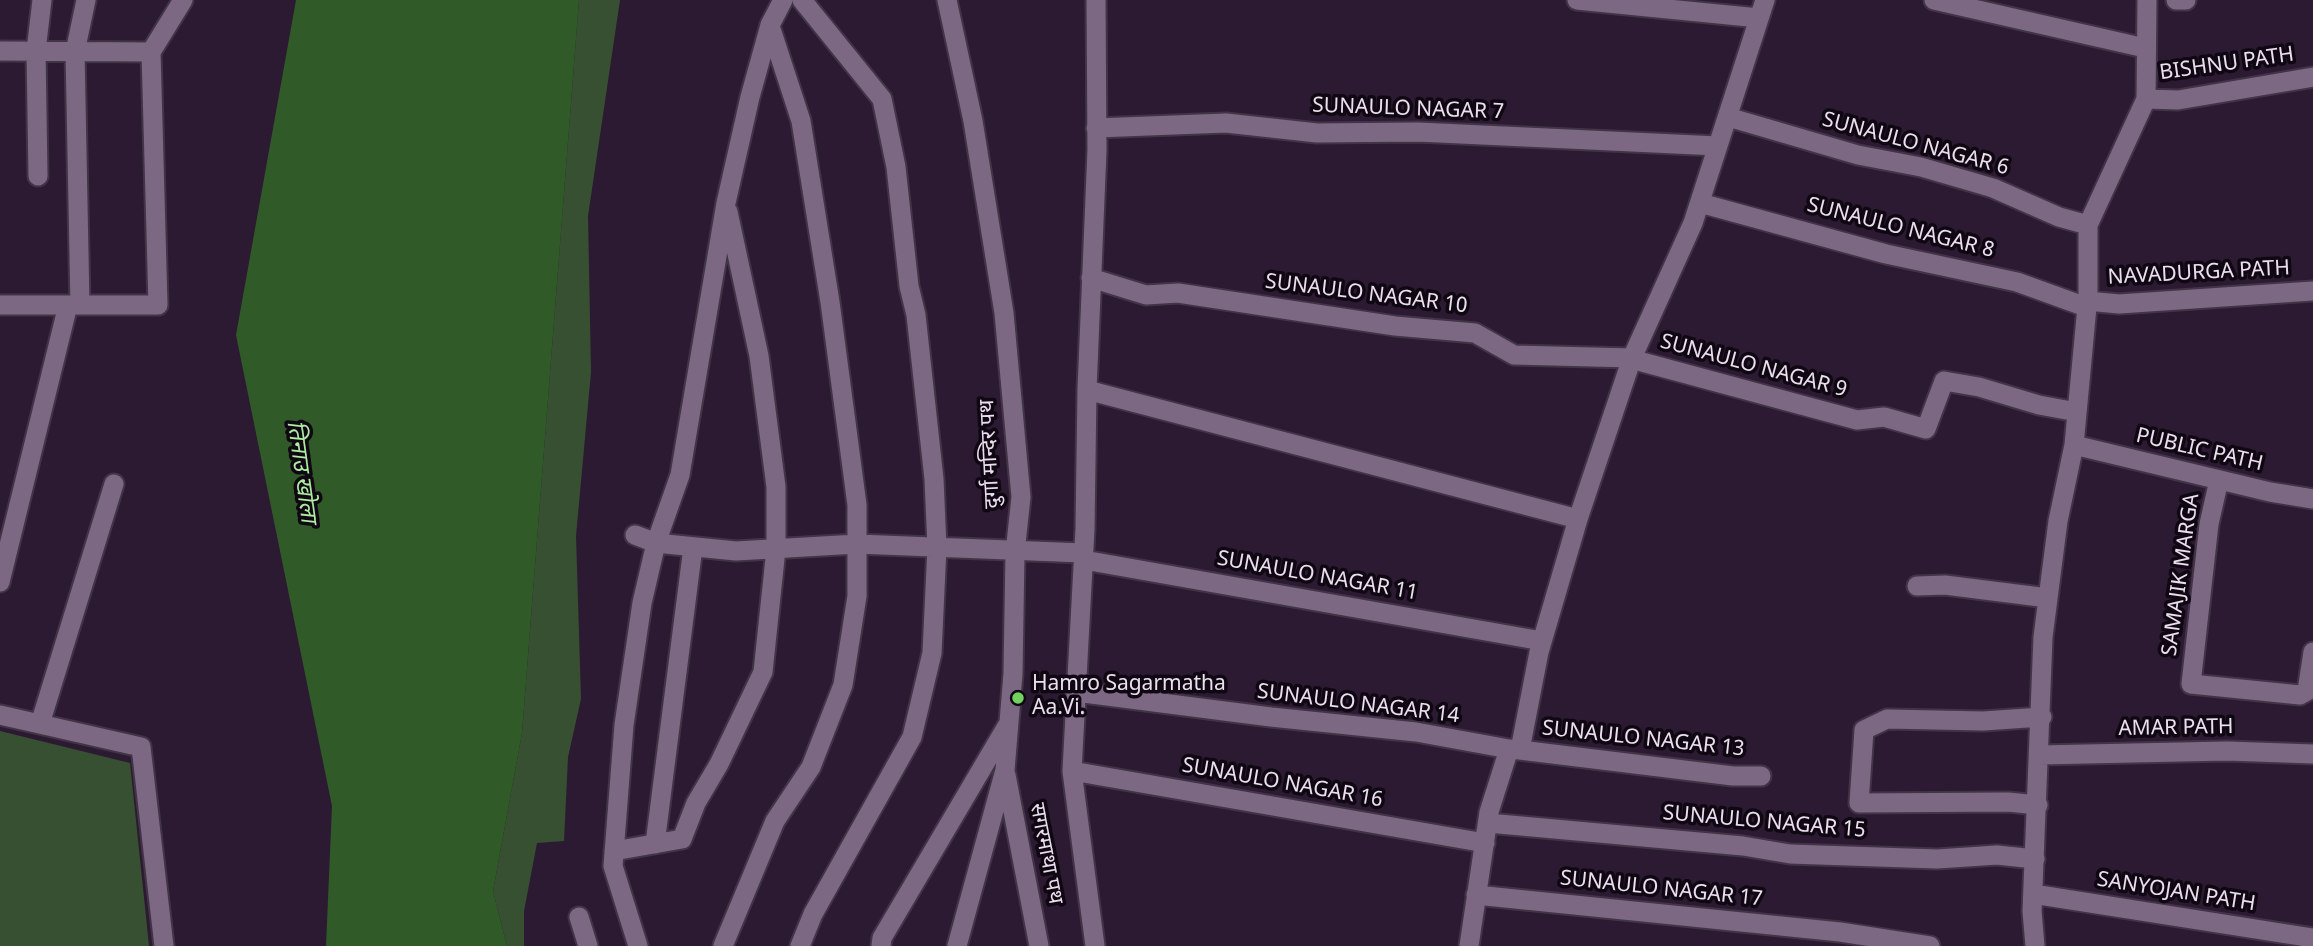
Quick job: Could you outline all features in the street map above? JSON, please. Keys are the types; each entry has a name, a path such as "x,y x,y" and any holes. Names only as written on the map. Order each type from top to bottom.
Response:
{"street":[{"path":"38,176 36,51 42,0"},
{"path":"0,582 74,305 75,52 86,0"},
{"path":"0,305 158,305 152,52 183,0"},
{"path":"638,946 613,866 624,725 642,603 656,543 680,475 726,203 770,25 783,0"},
{"path":"800,946 813,914 912,737 932,653 937,547 934,479 916,315 909,286 896,167 882,99 803,0"},
{"name":"दुर्गा मन्दिर पथ","path":"947,0 973,121 1004,313 1020,497 1015,553 1010,721 1005,770 957,946"},
{"path":"1095,946 1072,771 1084,557 1096,128 1096,0"},
{"path":"1469,946 1489,812 1514,749 1578,519 1632,358 1700,202 1762,9 1577,0"},
{"path":"1934,0 2145,48"},
{"path":"2035,946 2033,894 2048,598 2058,521 2074,445 2087,304 2088,225 2146,99 2147,0"},
{"path":"2176,0 2186,0"},
{"path":"723,946 775,821 811,767 844,685 857,596 857,505 801,121 770,25"},
{"path":"0,51 152,52"},
{"name":"BISHNU PATH","path":"2146,99 2178,100 2313,77"},
{"name":"SUNAULO NAGAR 6","path":"1728,117 1858,155 1921,167 1993,188 2059,217 2088,225"},
{"name":"SUNAULO NAGAR 7","path":"1096,128 1226,122 1317,132 1418,132 1718,146"},
{"name":"SUNAULO NAGAR 8","path":"1700,202 1886,254 2017,282 2087,304"},
{"path":"614,851 682,839 696,803 719,764 763,672 776,549 776,487 759,356 726,203"},
{"name":"SUNAULO NAGAR 10","path":"1091,278 1146,295 1178,293 1395,326 1475,334 1514,355 1632,358"},
{"name":"NAVADURGA PATH","path":"2087,304 2313,291"},
{"name":"SUNAULO NAGAR 9","path":"1632,358 1857,420 1884,417 1926,429 1944,381 1979,387 2039,405 2077,412"},
{"path":"1087,390 1578,519"},
{"name":"PUBLIC PATH","path":"2074,445 2219,480 2313,499"},
{"name":"SAMAJIK MARGA","path":"2219,480 2209,524 2191,684 2300,695 2307,691 2313,652"},
{"path":"40,724 114,484"},
{"name":"SUNAULO NAGAR 11","path":"635,535 656,543 736,551 857,544 1084,557 1542,641"},
{"path":"655,844 693,547"},
{"path":"1917,586 1945,585 2048,598"},
{"name":"SUNAULO NAGAR 14","path":"1076,692 1416,732 1514,749"},
{"path":"0,715 141,747 164,946"},
{"path":"2038,805 2008,802 1859,803 1864,730 1887,719 1983,721 2042,717"},
{"path":"881,946 882,938 1010,721"},
{"name":"SUNAULO NAGAR 13","path":"1514,749 1732,776 1762,776"},
{"name":"AMAR PATH","path":"2039,755 2227,751 2313,754"},
{"name":"सगरमाथा पथ","path":"1005,770 1039,946"},
{"name":"SUNAULO NAGAR 16","path":"1072,771 1487,833"},
{"name":"SUNAULO NAGAR 15","path":"1487,833 1744,846 1790,854 1937,859 1997,855 2035,859"},
{"name":"SANYOJAN PATH","path":"2033,894 2313,938"},
{"name":"SUNAULO NAGAR 17","path":"1476,895 1841,939 1930,946"},
{"path":"579,917 588,946"}],"shaded area":[{"path":"579,0 620,0 588,216 591,372 576,536 581,699 568,757 564,841 537,843 524,911 524,946 507,946 493,891 522,733"},
{"path":"0,731 130,763 149,946 0,946"}],"water":[{"name":"तिनाउ खोला","path":"296,0 579,0 522,733 493,891 507,946 326,946 332,806 236,335"}],"place":[{"name":"Hamro Sagarmatha Aa.Vi.","path":"1018,698"}]}
